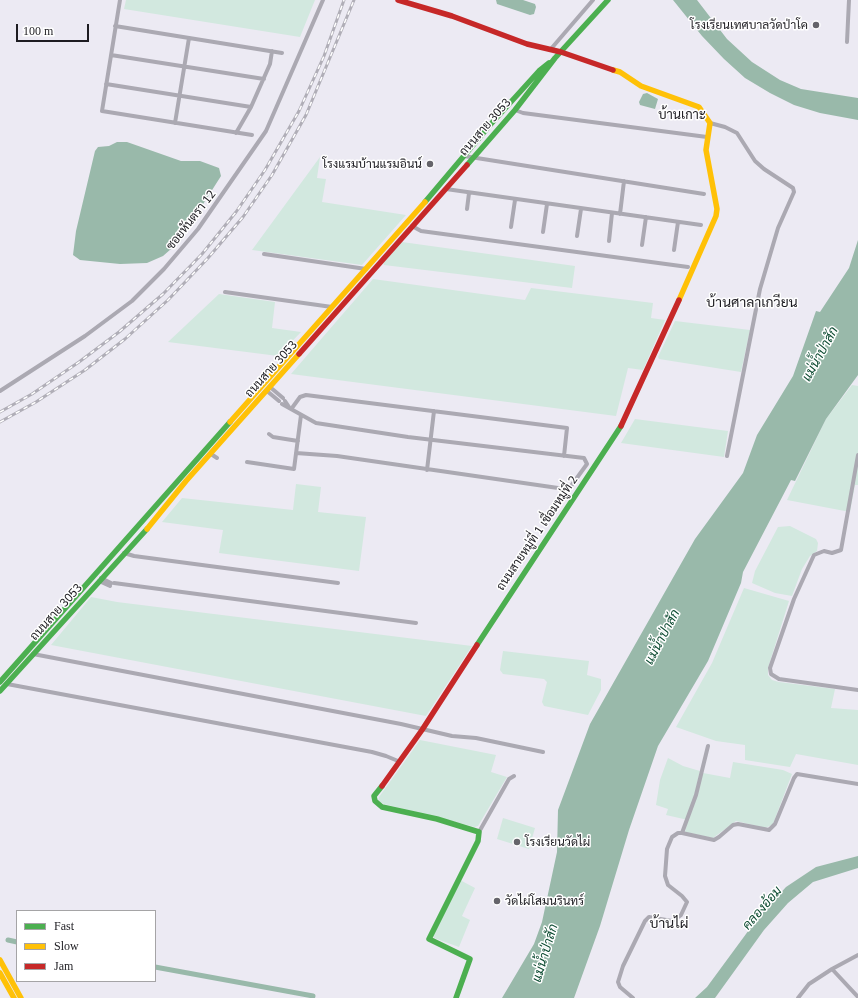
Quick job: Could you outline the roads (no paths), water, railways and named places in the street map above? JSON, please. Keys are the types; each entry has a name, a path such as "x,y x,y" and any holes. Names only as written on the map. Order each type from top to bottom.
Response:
{"main road":[{"path":"398,0 415,2 527,44 561,52 620,72 641,86 699,106 710,123"},
{"name":"ถนนสาย 3053","path":"0,682 134,532 162,498 366,269 539,71 561,52 608,0"},
{"name":"ถนนสาย 3053","path":"0,691 169,503 210,454 446,189 515,110 554,59"},
{"name":"ถนนสายหมู่ที่ 1 เชื่อมหมู่ที่ 2","path":"479,832 437,819 382,807 375,801 374,796 422,730 611,442 632,404 716,216 715,195 706,150 710,123"},
{"path":"162,498 169,503"},
{"path":"456,998 470,959 429,939 478,841 479,832"},
{"path":"0,960 21,998"},
{"path":"0,973 14,998"}],"street":[{"path":"120,0 102,111 252,135"},
{"name":"ซอยหันตรา 12","path":"0,391 85,336 132,301 164,269 198,229 266,131 323,0"},
{"path":"550,50 593,0"},
{"path":"847,42 849,0"},
{"path":"115,26 282,53"},
{"path":"175,123 189,38"},
{"path":"236,133 251,107 264,79 270,64 272,51"},
{"path":"111,56 264,79"},
{"path":"106,84 251,107"},
{"path":"515,110 524,113 707,137"},
{"path":"710,123 725,127 737,133 755,161 764,170 793,188 794,192 778,228 760,289 727,456"},
{"path":"464,156 704,194"},
{"path":"620,214 624,181"},
{"path":"446,189 515,200 701,225"},
{"path":"467,209 469,193"},
{"path":"511,228 515,200"},
{"path":"543,232 547,204"},
{"path":"577,236 581,209"},
{"path":"609,241 612,213"},
{"path":"642,245 646,218"},
{"path":"674,250 678,222"},
{"path":"412,226 421,231 688,267"},
{"path":"264,254 366,269"},
{"path":"225,292 332,307"},
{"path":"268,389 290,408 316,423 431,440 584,458 586,460 586,464 571,486 565,489 337,456 296,453"},
{"path":"290,408 300,398 306,395 567,428 564,456"},
{"path":"427,470 434,411"},
{"path":"247,462 294,468 301,415"},
{"path":"269,434 273,437 298,440"},
{"path":"210,454 217,458"},
{"path":"858,455 841,550 832,553 824,551 814,555 794,599 770,668 771,674 779,680 858,690"},
{"path":"124,553 134,556 338,583"},
{"path":"100,579 113,584 416,623"},
{"path":"33,654 401,724 462,738 488,740 543,752"},
{"path":"7,684 372,752 386,756 398,762"},
{"path":"682,833 696,795 708,746"},
{"path":"633,998 620,987 618,982 623,966 645,921 649,916 672,921 681,915 686,906 686,899 668,885 665,876 670,841 674,836 682,833 714,840 720,837 733,825 738,824 769,830 775,824 794,778 798,774 858,784"},
{"path":"479,832 509,779 514,776"},
{"path":"798,998 809,984 858,955"},
{"path":"832,969 858,997"}],"water":[{"path":"496,0 523,0 535,4 536,7 534,14 530,15 497,4"},
{"path":"673,0 697,0 727,39 752,62 780,80 801,89 858,98 858,120 820,113 794,105 745,78 702,36"},
{"path":"647,93 658,99 655,109 640,105 639,102 643,94"},
{"path":"117,142 127,142 181,161 200,161 219,168 221,176 179,242 163,256 147,263 120,264 80,260 73,255 76,231 95,151 98,147 109,146"},
{"name":"แม่น้ำป่าสัก","path":"858,240 858,375 826,419 795,481 791,480 743,572 741,583 708,661 658,746 629,830 600,926 574,998 502,998 534,944 542,922 557,852 558,810 590,724 695,539 743,473 757,435 793,376 816,311 820,312 849,268"},
{"path":"858,856 858,868 813,882 788,903 764,930 715,998 695,998 707,987 757,919 786,887 816,867"}],"waterway":[{"path":"8,940 16,942"},
{"path":"156,967 313,996"}],"railway":[{"path":"0,412 32,394 79,362 119,332 163,294 202,254 236,212 265,170 299,111 324,56 344,0"},
{"path":"0,422 36,402 85,370 125,339 168,300 208,258 243,217 272,175 306,115 354,0"}],"place":[{"name":"โรงเรียนเทศบาลวัดป่าโค","path":"816,25"},
{"name":"โรงแรมบ้านแรมอินน์","path":"430,164"},
{"name":"โรงเรียนวัดไผ่","path":"517,842"},
{"name":"วัดไผ่โสมนรินทร์","path":"497,901"}],"district":[{"name":"บ้านเกาะ","path":"682,115"},
{"name":"บ้านศาลาเกวียน","path":"752,302"},
{"name":"บ้านไผ่","path":"669,923"}],"water label":[{"name":"คลองอ้อม","path":"762,908"}]}
